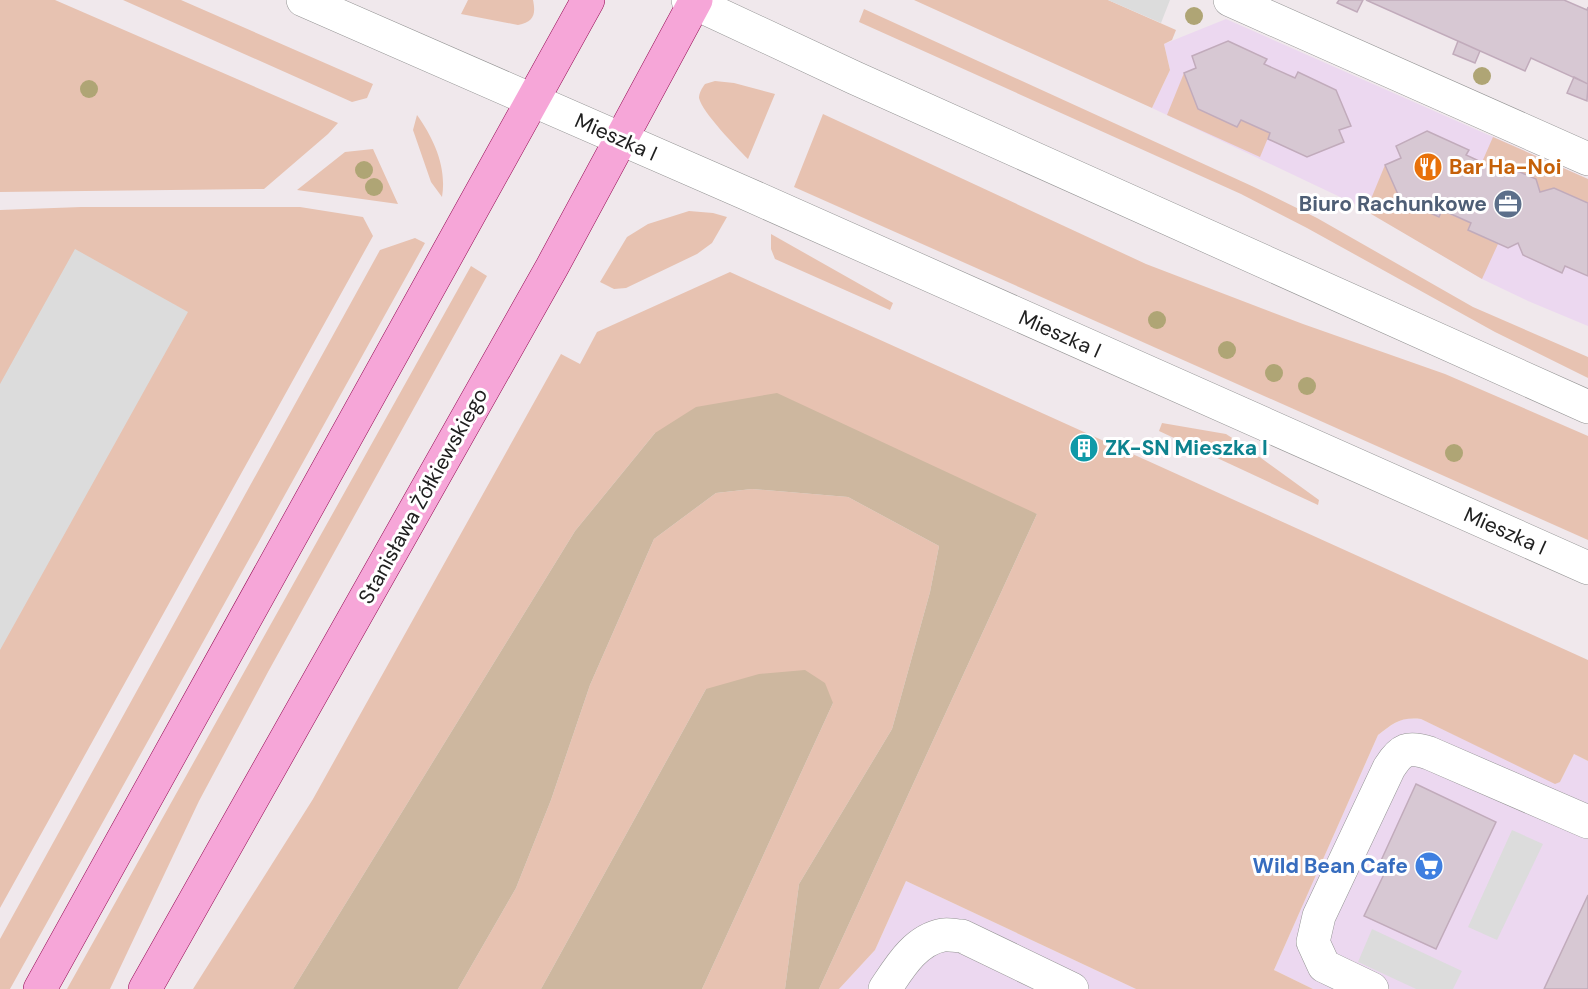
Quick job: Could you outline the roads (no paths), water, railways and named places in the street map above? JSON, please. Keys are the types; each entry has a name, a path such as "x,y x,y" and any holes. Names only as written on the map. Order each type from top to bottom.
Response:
{"main road":[{"path":"40,989 588,0"},
{"name":"Stanisława Żółkiewskiego","path":"145,989 552,267 693,1"}],"street":[{"name":"Mieszka I","path":"303,0 745,193 1588,568"},
{"path":"693,1 866,83 1588,407"},
{"path":"1239,2 1588,159"},
{"path":"1372,989 1324,966 1313,942 1319,916 1389,768 1403,751 1415,748 1429,753 1588,822"},
{"path":"885,989 911,952 943,935 962,936 1072,989"}],"place":[{"name":"Bar Ha-Noi","path":"1428,167"},
{"name":"Biuro Rachunkowe","path":"1508,204"},
{"name":"ZK-SN Mieszka I","path":"1084,448"},
{"name":"Wild Bean Cafe","path":"1429,866"}]}
